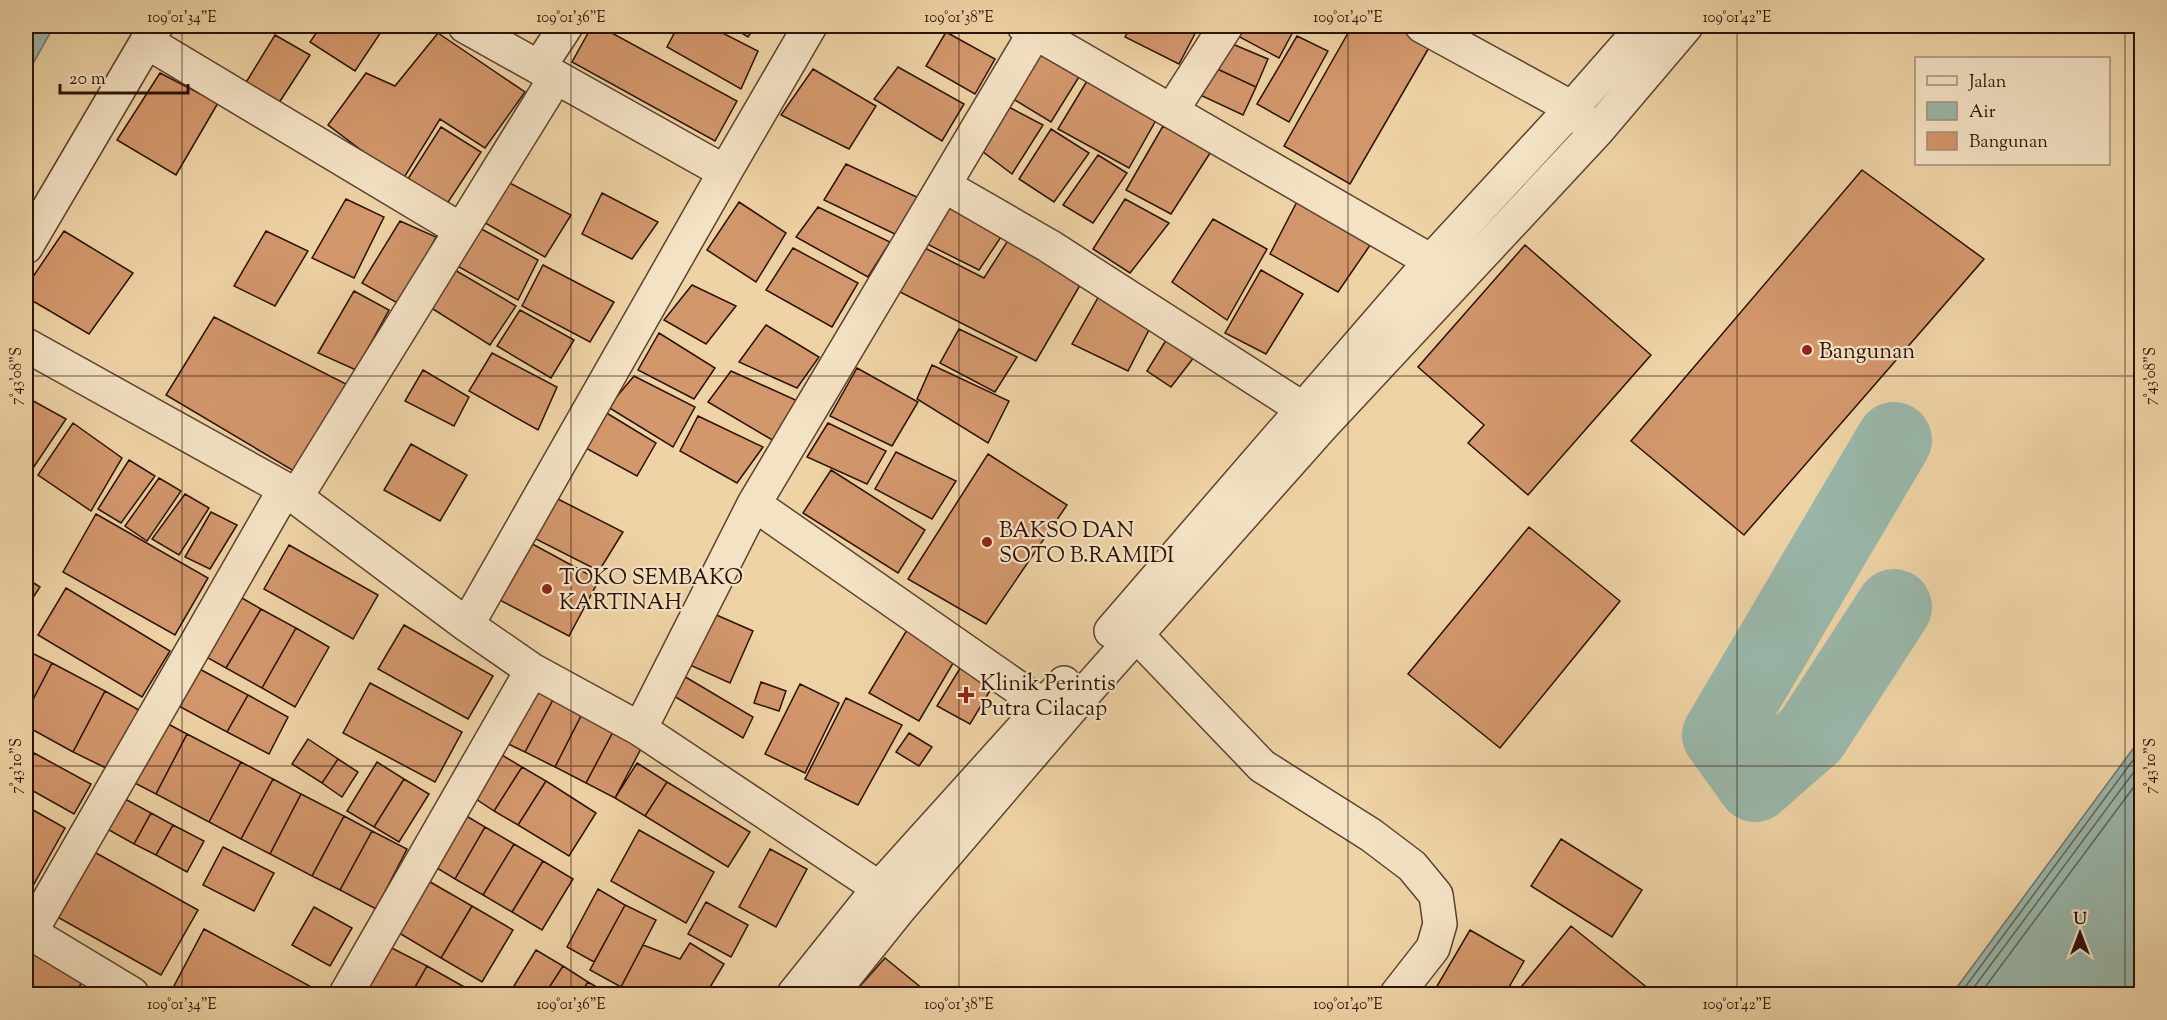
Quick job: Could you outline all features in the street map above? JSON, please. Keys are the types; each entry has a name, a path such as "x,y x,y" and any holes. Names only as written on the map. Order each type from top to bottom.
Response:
{"street":[{"path":"465,26 725,172"},
{"path":"132,994 27,934 291,493 461,231 548,72 566,26"},
{"path":"466,625 810,26"},
{"path":"1172,110 1226,26"},
{"path":"1422,26 1572,108 1596,132"},
{"path":"794,994 889,898 1010,783 1074,705 1130,628 1312,418 1431,261 1644,26"},
{"path":"1312,418 1596,132 1686,26"},
{"path":"640,729 754,504 945,186 1029,29 1431,261"},
{"path":"26,247 152,34 461,231"},
{"path":"945,186 1049,246 1312,418"},
{"path":"26,345 291,493 466,625 532,670 640,729 889,898"},
{"path":"754,504 1044,706"},
{"path":"831,994 889,898 1044,706 1130,628"},
{"path":"1130,628 1262,766 1379,841 1412,866 1436,895 1440,924 1433,948 1397,994"},
{"path":"346,994 532,670"}],"water":[{"path":"26,26 54,26 26,76"},
{"path":"2141,738 2141,994 1952,994"}],"building":[{"path":"321,26 385,26 355,71 310,42"},
{"path":"592,26 599,26 737,101 715,141 572,62"},
{"path":"678,26 709,26 758,51 741,89 667,47"},
{"path":"730,26 756,26 748,37"},
{"path":"1131,26 1199,26 1179,64 1125,37"},
{"path":"1241,26 1296,26 1279,58 1236,35"},
{"path":"1352,26 1403,26 1434,39 1350,184 1284,146"},
{"path":"946,32 995,59 975,94 926,66"},
{"path":"438,33 525,92 485,148 440,119 402,181 328,125 366,73 395,86"},
{"path":"275,35 310,55 277,106 242,89"},
{"path":"1041,36 1087,64 1051,122 1005,94"},
{"path":"1297,36 1328,51 1289,122 1257,104"},
{"path":"1223,40 1268,59 1256,87 1211,66"},
{"path":"1211,66 1256,87 1243,115 1198,94"},
{"path":"898,67 964,104 942,141 874,99"},
{"path":"813,69 876,106 849,149 781,115"},
{"path":"1093,71 1164,106 1129,168 1058,129"},
{"path":"160,73 218,103 176,175 117,140"},
{"path":"1005,105 1043,125 1012,174 978,148"},
{"path":"1163,126 1212,150 1171,214 1126,190"},
{"path":"441,127 481,152 441,213 404,185"},
{"path":"1051,129 1089,153 1054,202 1019,179"},
{"path":"1098,155 1127,173 1093,223 1063,205"},
{"path":"846,164 919,198 897,235 824,200"},
{"name":"Bangunan","path":"1862,170 1984,259 1744,535 1631,441"},
{"path":"502,179 571,215 545,257 480,220"},
{"path":"602,193 658,222 632,259 582,234"},
{"path":"1300,196 1377,235 1338,292 1270,254"},
{"path":"346,199 384,217 354,278 312,258"},
{"path":"1125,199 1169,223 1130,273 1093,249"},
{"path":"739,202 786,233 756,282 707,250"},
{"path":"950,202 1005,231 979,270 925,243"},
{"path":"818,207 890,242 868,277 796,237"},
{"path":"1213,219 1267,249 1227,320 1172,282"},
{"path":"400,221 436,237 401,305 362,283"},
{"path":"476,226 538,260 518,300 452,263"},
{"path":"64,231 133,273 89,334 26,297 26,287"},
{"path":"266,231 308,251 275,306 234,286"},
{"path":"1014,231 1086,275 1036,361 898,291 923,247 984,278"},
{"path":"1525,245 1651,355 1528,495 1468,443 1484,425 1418,367"},
{"path":"793,248 858,283 832,327 766,290"},
{"path":"543,265 614,302 590,342 522,306"},
{"path":"448,266 516,306 490,345 425,304"},
{"path":"1261,270 1303,294 1266,354 1225,333"},
{"path":"692,285 736,306 706,344 664,320"},
{"path":"354,291 389,310 356,370 318,353"},
{"path":"1099,296 1153,322 1128,371 1072,344"},
{"path":"520,310 574,340 551,378 497,346"},
{"path":"214,317 352,387 304,477 166,395"},
{"path":"766,325 819,357 797,388 739,362"},
{"path":"959,329 1017,357 995,392 940,363"},
{"path":"659,333 715,368 694,399 638,370"},
{"path":"1168,337 1198,352 1171,387 1147,371"},
{"path":"492,353 557,387 538,430 469,391"},
{"path":"932,365 1009,401 988,443 917,399"},
{"path":"857,368 918,402 892,446 830,416"},
{"path":"423,370 469,397 454,426 405,401"},
{"path":"731,371 800,402 774,441 708,402"},
{"path":"634,376 695,407 673,447 608,407"},
{"path":"26,397 66,419 29,474 26,471"},
{"path":"605,412 656,443 637,476 582,446"},
{"path":"698,416 763,447 737,483 680,451"},
{"path":"73,423 122,458 91,511 38,475"},
{"path":"828,423 886,451 867,484 807,457"},
{"path":"411,444 467,475 440,521 384,490"},
{"path":"896,452 956,481 932,519 875,489"},
{"name":"BAKSO DAN SOTO B.RAMIDI","path":"988,454 1067,505 986,624 908,579"},
{"path":"129,460 155,476 121,523 98,509"},
{"path":"831,470 925,530 898,573 803,513"},
{"path":"159,478 181,491 147,541 125,526"},
{"path":"185,494 209,508 179,555 152,539"},
{"path":"550,495 623,532 599,571 528,535"},
{"path":"211,512 237,525 210,569 185,557"},
{"path":"96,514 208,578 175,635 63,572"},
{"path":"1529,527 1620,601 1500,748 1408,674"},
{"name":"TOKO SEMBAKO KARTINAH","path":"525,540 599,580 569,636 494,597"},
{"path":"289,545 378,595 353,639 264,589"},
{"path":"26,578 40,587 26,608"},
{"path":"66,588 170,651 142,697 38,635"},
{"path":"235,594 261,609 226,668 201,654"},
{"path":"261,609 296,628 262,688 226,668"},
{"path":"705,610 753,631 730,683 681,661"},
{"path":"404,625 493,676 468,719 378,669"},
{"path":"910,625 959,653 919,721 869,693"},
{"path":"296,628 329,647 295,707 262,688"},
{"path":"26,650 52,663 26,713"},
{"path":"52,663 105,691 73,752 26,726 26,713"},
{"name":"Klinik Perintis Putra Cilacap","path":"962,665 994,684 970,724 937,706"},
{"path":"194,666 248,695 227,732 173,703"},
{"path":"677,672 753,717 743,738 664,690"},
{"path":"761,682 786,691 779,711 754,703"},
{"path":"370,683 462,732 435,782 343,733"},
{"path":"800,684 839,703 805,773 765,754"},
{"path":"533,687 554,698 525,752 504,742"},
{"path":"105,691 139,710 108,769 73,752"},
{"path":"248,695 288,717 269,754 227,732"},
{"path":"554,698 583,712 555,767 525,752"},
{"path":"846,698 902,725 858,805 805,779"},
{"path":"583,712 615,728 586,783 555,767"},
{"path":"159,719 187,734 156,794 127,779"},
{"path":"615,728 644,743 615,798 586,783"},
{"path":"909,733 932,747 919,766 896,752"},
{"path":"187,734 241,762 209,822 156,794"},
{"path":"308,739 338,759 322,783 292,764"},
{"path":"26,748 34,753 26,768"},
{"path":"497,752 522,767 494,811 470,795"},
{"path":"34,753 91,784 74,814 26,787 26,768"},
{"path":"338,759 358,772 342,797 322,783"},
{"path":"241,762 273,779 241,839 209,822"},
{"path":"377,762 404,779 374,827 347,811"},
{"path":"637,763 667,782 645,816 615,798"},
{"path":"522,767 546,781 518,825 494,811"},
{"path":"273,779 301,794 270,854 241,839"},
{"path":"404,779 429,794 399,842 374,827"},
{"path":"546,781 596,813 569,856 518,825"},
{"path":"667,782 750,832 728,867 645,816"},
{"path":"116,794 151,813 134,844 100,825"},
{"path":"301,794 344,816 312,876 270,854"},
{"path":"26,806 65,828 29,893 26,891"},
{"path":"151,813 173,825 156,855 134,844"},
{"path":"463,814 485,827 455,879 432,865"},
{"path":"344,816 372,831 340,890 312,876"},
{"path":"173,825 204,841 187,872 156,855"},
{"path":"485,827 514,844 483,895 455,879"},
{"path":"639,830 714,872 686,923 611,881"},
{"path":"372,831 407,849 376,909 340,890"},
{"path":"1561,839 1642,890 1612,937 1531,886"},
{"path":"514,844 543,861 512,912 483,895"},
{"path":"223,847 274,873 254,911 203,885"},
{"path":"89,849 198,910 161,975 52,914"},
{"path":"770,849 807,869 776,927 739,907"},
{"path":"543,861 573,879 542,930 512,912"},
{"path":"425,879 472,906 441,958 394,930"},
{"path":"598,889 625,905 594,962 567,947"},
{"path":"706,902 748,925 731,957 688,934"},
{"path":"625,905 656,920 621,987 590,970"},
{"path":"472,906 513,930 482,982 441,958"},
{"path":"314,907 352,928 330,966 292,945"},
{"path":"1571,926 1655,994 1532,994 1522,986"},
{"path":"204,929 317,990 315,994 190,994 174,986"},
{"path":"1470,930 1524,961 1505,994 1433,993"},
{"path":"39,940 88,974 74,994 37,994 26,987 26,960"},
{"path":"380,942 427,966 411,994 354,994"},
{"path":"690,943 724,964 706,994 637,994 621,987 643,945 680,959"},
{"path":"536,950 563,966 545,994 509,994"},
{"path":"885,958 929,994 853,994"},
{"path":"427,966 475,993 411,994"},
{"path":"563,966 588,982 580,994 545,994"},
{"path":"588,982 609,994 580,994"}],"waterway":[{"path":"1894,440 1720,735 1755,784 1811,735 1894,607"}],"place":[{"name":"Bangunan","path":"1807,350"},
{"name":"BAKSO DAN SOTO B.RAMIDI","path":"987,542"},
{"name":"TOKO SEMBAKO KARTINAH","path":"547,589"},
{"name":"Klinik Perintis Putra Cilacap","path":"966,695"}]}
